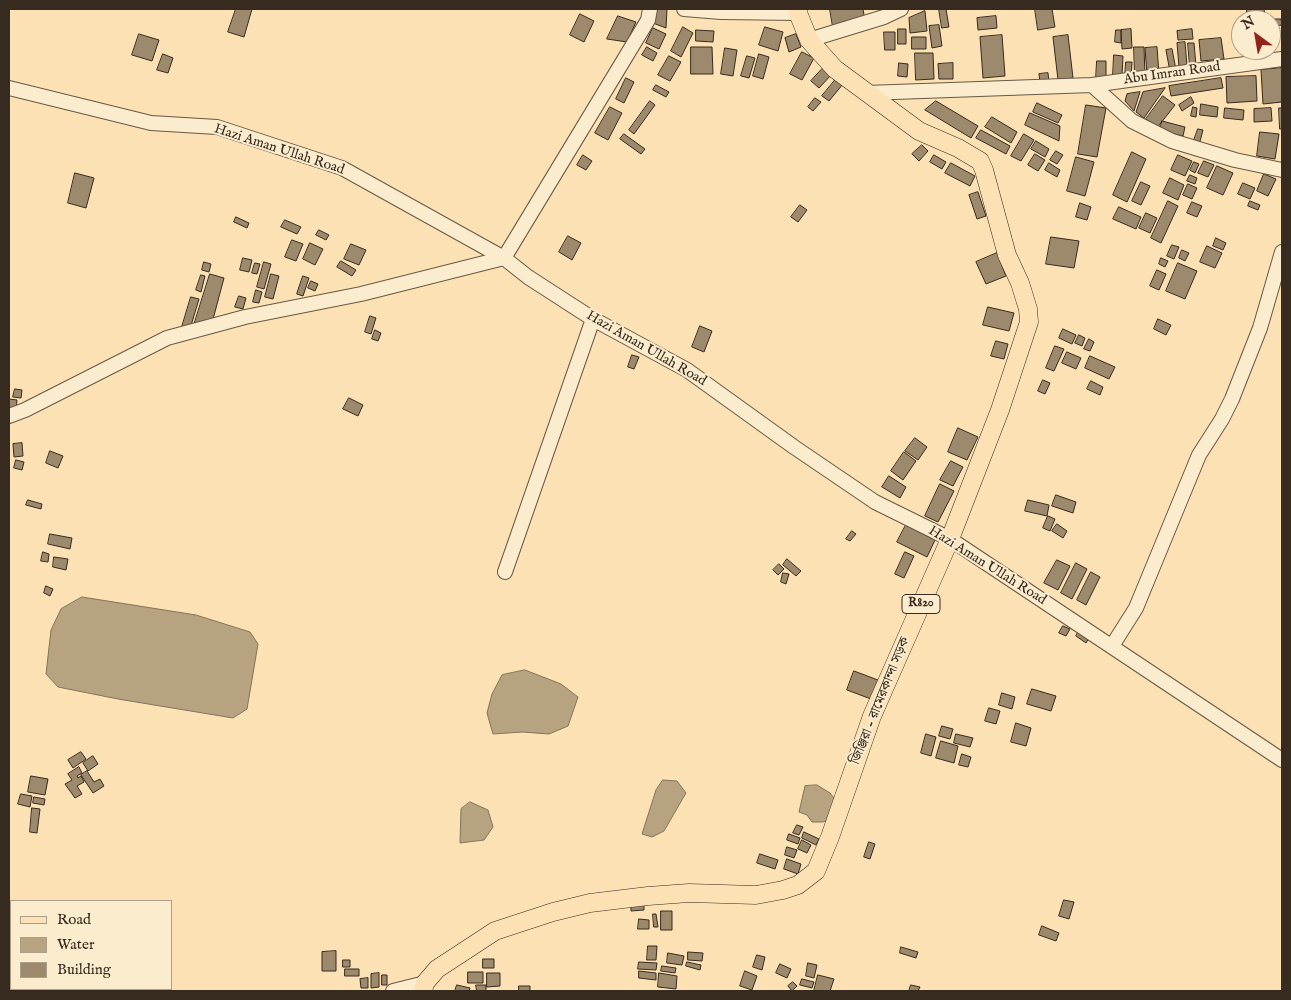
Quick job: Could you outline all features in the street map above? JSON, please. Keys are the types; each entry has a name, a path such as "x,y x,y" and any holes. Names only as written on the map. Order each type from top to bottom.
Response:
{"main road":[{"name":"জিঞ্জিরা - রামেরকান্দা সড়ক","path":"424,987 437,969 495,931 553,912 590,903 648,896 689,893 756,896 798,885 816,871 830,837 872,716 950,539 1000,410 1025,337 1029,322 1028,309 1020,283 1007,255 980,161 958,148 919,130 835,69 809,40 798,11"}],"street":[{"path":"9,416 167,338 245,318 361,294 504,258 648,20 650,9"},
{"path":"684,9 721,12 798,11"},
{"path":"809,40 884,17 901,9"},
{"name":"Abu Imran Road","path":"866,93 1092,85 1282,59"},
{"path":"1092,85 1132,121 1172,141 1235,160 1282,170"},
{"name":"Hazi Aman Ullah Road","path":"9,88 151,123 217,127 342,168 504,258 528,277 593,318 687,370 794,448 875,502 950,539 1282,760"},
{"path":"1112,646 1136,608 1199,455 1222,419 1232,399 1260,328 1282,252"},
{"path":"506,572 593,318"},
{"path":"393,991 424,987"}],"water":[{"path":"82,597 196,615 250,632 258,644 247,709 233,718 58,687 46,674 51,630 61,609"},
{"path":"525,670 561,684 578,697 568,726 549,734 522,732 493,734 487,713 492,694 502,675"},
{"path":"663,780 677,781 686,793 664,831 652,837 642,834 656,790"},
{"path":"817,785 830,793 837,802 833,818 823,822 812,822 807,815 799,812 805,786"},
{"path":"470,802 488,810 493,827 484,840 460,843 461,809"}],"building":[{"path":"236,9 252,9 244,37 228,32"},
{"path":"654,9 667,9 666,28 653,23"},
{"path":"830,9 863,9 865,21 833,27"},
{"path":"939,9 946,9 949,27 942,28"},
{"path":"1035,9 1052,9 1055,27 1038,30"},
{"path":"925,11 927,31 910,33 909,18"},
{"path":"580,14 594,21 584,42 570,35"},
{"path":"618,16 636,22 627,42 607,39"},
{"path":"996,16 997,28 978,30 977,18"},
{"path":"939,25 942,46 932,48 929,26"},
{"path":"683,27 693,33 681,57 671,51"},
{"path":"765,27 783,32 778,51 759,45"},
{"path":"653,28 666,34 659,49 646,43"},
{"path":"898,29 906,29 906,44 898,44"},
{"path":"1131,29 1132,48 1122,49 1121,30"},
{"path":"1192,29 1193,39 1178,40 1177,31"},
{"path":"696,30 714,31 713,42 696,41"},
{"path":"1116,30 1121,30 1121,43 1115,42"},
{"path":"884,32 895,32 895,50 885,50"},
{"path":"139,34 159,40 152,61 132,55"},
{"path":"796,34 801,47 789,52 785,38"},
{"path":"1002,35 1005,76 983,78 980,37"},
{"path":"1068,35 1073,78 1058,80 1053,37"},
{"path":"912,37 926,37 926,49 912,49"},
{"path":"1221,38 1224,59 1201,61 1199,40"},
{"path":"1185,42 1187,66 1179,67 1177,43"},
{"path":"1188,43 1194,43 1196,66 1190,67"},
{"path":"647,47 657,53 653,61 642,55"},
{"path":"691,47 712,47 713,74 691,74"},
{"path":"1134,47 1144,47 1145,76 1135,76"},
{"path":"1157,47 1159,74 1147,75 1145,48"},
{"path":"725,48 737,50 733,76 721,74"},
{"path":"1172,49 1176,70 1170,72 1166,50"},
{"path":"802,52 814,58 802,80 790,74"},
{"path":"915,53 933,53 934,79 916,80"},
{"path":"163,54 173,58 168,73 157,70"},
{"path":"759,54 769,57 763,79 753,76"},
{"path":"1114,55 1123,56 1122,76 1113,75"},
{"path":"669,56 681,62 670,81 658,75"},
{"path":"747,56 755,58 749,78 741,76"},
{"path":"1097,61 1106,61 1106,79 1096,79"},
{"path":"1126,62 1132,62 1131,79 1125,78"},
{"path":"899,63 908,64 907,77 898,76"},
{"path":"953,63 953,79 939,79 938,64"},
{"path":"825,66 833,73 819,88 811,81"},
{"path":"1282,68 1282,102 1263,104 1261,70"},
{"path":"1048,73 1049,82 1040,83 1039,74"},
{"path":"1256,76 1257,101 1227,103 1226,77"},
{"path":"626,78 634,82 624,103 616,99"},
{"path":"1221,78 1223,88 1171,96 1169,86"},
{"path":"836,79 843,84 829,101 822,96"},
{"path":"656,85 669,92 666,97 653,90"},
{"path":"1165,88 1144,118 1136,112 1143,92"},
{"path":"1140,92 1134,111 1125,101 1127,94"},
{"path":"1163,96 1175,105 1157,128 1146,119"},
{"path":"1191,97 1194,103 1182,111 1179,105"},
{"path":"815,98 821,102 813,111 808,107"},
{"path":"650,101 655,105 634,134 629,130"},
{"path":"936,101 978,126 971,138 925,110"},
{"path":"1037,103 1062,115 1058,123 1033,112"},
{"path":"1201,104 1218,107 1217,117 1200,115"},
{"path":"1086,105 1106,108 1097,157 1078,154"},
{"path":"610,107 622,113 608,140 595,133"},
{"path":"1193,107 1197,108 1196,117 1191,116"},
{"path":"1225,108 1244,110 1243,120 1224,118"},
{"path":"1271,108 1272,121 1254,122 1254,109"},
{"path":"1279,108 1282,108 1282,129 1280,129"},
{"path":"1030,113 1060,126 1059,141 1025,125"},
{"path":"992,117 1017,132 1011,143 985,127"},
{"path":"1162,121 1185,127 1183,136 1160,131"},
{"path":"1198,129 1203,130 1199,145 1193,143"},
{"path":"981,130 1010,146 1006,154 976,138"},
{"path":"1260,132 1279,134 1275,159 1257,156"},
{"path":"624,134 645,149 641,154 620,139"},
{"path":"1024,134 1034,140 1021,161 1011,156"},
{"path":"1036,141 1049,149 1045,157 1031,149"},
{"path":"922,145 928,151 919,161 912,154"},
{"path":"1056,151 1063,155 1057,164 1050,160"},
{"path":"1132,152 1146,159 1127,202 1113,195"},
{"path":"1035,154 1045,160 1038,171 1028,165"},
{"path":"583,155 592,161 586,170 577,165"},
{"path":"934,155 946,162 942,169 930,162"},
{"path":"1178,155 1192,161 1185,176 1171,170"},
{"path":"1076,157 1094,162 1085,196 1067,191"},
{"path":"1204,161 1214,165 1208,177 1198,173"},
{"path":"1194,162 1199,164 1195,173 1190,170"},
{"path":"951,163 975,176 970,186 945,173"},
{"path":"1049,163 1060,170 1057,177 1045,170"},
{"path":"1217,166 1233,173 1223,195 1207,188"},
{"path":"75,173 94,178 86,208 68,203"},
{"path":"1264,174 1276,179 1268,196 1257,191"},
{"path":"1190,175 1197,178 1195,184 1187,181"},
{"path":"1170,178 1184,185 1178,200 1163,193"},
{"path":"1141,182 1150,186 1141,205 1132,201"},
{"path":"1243,183 1255,188 1250,199 1238,194"},
{"path":"1188,184 1197,188 1192,199 1183,195"},
{"path":"978,192 986,216 977,219 969,195"},
{"path":"1168,201 1178,206 1161,243 1151,238"},
{"path":"1250,201 1260,205 1258,210 1248,206"},
{"path":"1192,202 1202,206 1197,217 1187,213"},
{"path":"1080,203 1091,207 1087,220 1076,217"},
{"path":"800,205 807,210 798,222 791,217"},
{"path":"1119,207 1141,217 1136,229 1113,219"},
{"path":"1146,213 1157,218 1150,233 1139,228"},
{"path":"236,217 249,223 247,228 234,222"},
{"path":"285,220 301,227 297,234 281,227"},
{"path":"319,230 329,235 326,240 316,235"},
{"path":"568,236 581,243 572,260 559,252"},
{"path":"1051,237 1079,241 1074,268 1046,264"},
{"path":"1216,238 1226,243 1223,250 1213,246"},
{"path":"292,240 303,244 296,261 285,257"},
{"path":"310,243 323,249 315,265 303,259"},
{"path":"351,244 366,250 359,265 344,259"},
{"path":"1172,245 1179,247 1174,259 1167,256"},
{"path":"1207,246 1222,253 1215,268 1200,262"},
{"path":"1182,250 1189,253 1185,261 1179,258"},
{"path":"997,253 1006,276 986,284 976,262"},
{"path":"243,258 252,260 249,272 240,270"},
{"path":"1161,258 1168,261 1165,267 1159,264"},
{"path":"341,261 356,270 352,276 337,267"},
{"path":"204,262 211,264 209,272 202,270"},
{"path":"264,262 271,264 264,289 257,287"},
{"path":"255,263 260,264 257,274 252,273"},
{"path":"1178,263 1197,271 1185,299 1166,291"},
{"path":"1157,270 1166,274 1159,290 1150,286"},
{"path":"210,274 224,278 212,323 194,325"},
{"path":"271,274 279,276 273,299 265,297"},
{"path":"201,275 205,276 201,292 196,290"},
{"path":"303,276 309,278 303,296 297,294"},
{"path":"311,281 318,284 315,291 308,288"},
{"path":"256,290 262,292 259,303 253,302"},
{"path":"239,296 246,298 243,309 235,307"},
{"path":"191,297 199,299 190,329 182,327"},
{"path":"988,307 1014,313 1009,331 983,325"},
{"path":"370,316 376,318 371,334 365,332"},
{"path":"1158,319 1171,325 1166,335 1154,329"},
{"path":"700,326 712,331 704,352 692,347"},
{"path":"1063,329 1076,335 1072,344 1059,338"},
{"path":"375,330 381,333 378,341 372,339"},
{"path":"1079,335 1085,338 1082,346 1075,343"},
{"path":"1089,339 1094,342 1090,351 1084,349"},
{"path":"996,341 1008,344 1004,359 991,356"},
{"path":"1055,346 1064,349 1054,371 1046,368"},
{"path":"1067,352 1081,358 1076,369 1062,363"},
{"path":"632,355 639,357 634,369 628,367"},
{"path":"1090,356 1115,367 1109,379 1085,368"},
{"path":"1043,380 1050,383 1045,394 1038,391"},
{"path":"1091,381 1103,387 1100,395 1087,389"},
{"path":"15,389 22,390 21,398 13,397"},
{"path":"349,398 363,405 358,416 343,409"},
{"path":"9,399 17,400 16,410 9,409"},
{"path":"958,428 978,437 967,460 948,452"},
{"path":"915,438 927,447 918,460 905,451"},
{"path":"22,443 23,456 14,457 13,444"},
{"path":"50,451 63,456 58,468 46,463"},
{"path":"904,452 916,461 903,480 891,471"},
{"path":"16,460 24,462 22,470 14,468"},
{"path":"951,461 963,467 953,486 940,480"},
{"path":"889,476 906,487 900,498 882,487"},
{"path":"940,484 954,491 938,522 925,516"},
{"path":"1056,495 1076,502 1073,513 1052,506"},
{"path":"28,500 42,504 41,509 26,505"},
{"path":"1028,500 1049,505 1047,516 1025,511"},
{"path":"1048,516 1055,519 1050,531 1043,528"},
{"path":"1057,524 1067,531 1063,538 1052,531"},
{"path":"906,525 935,540 927,557 897,542"},
{"path":"852,531 856,534 850,541 846,539"},
{"path":"50,534 72,538 70,549 48,544"},
{"path":"43,552 49,554 48,562 41,561"},
{"path":"905,552 914,556 904,578 895,574"},
{"path":"54,557 68,559 66,570 53,567"},
{"path":"787,559 801,571 796,576 783,565"},
{"path":"1057,560 1070,566 1058,590 1044,583"},
{"path":"1076,563 1087,569 1072,599 1061,593"},
{"path":"779,564 784,569 778,575 773,570"},
{"path":"1091,572 1100,577 1086,605 1077,600"},
{"path":"783,573 789,574 786,584 781,582"},
{"path":"46,586 53,589 50,596 44,593"},
{"path":"1063,626 1070,629 1066,636 1059,633"},
{"path":"1079,631 1089,638 1086,643 1076,636"},
{"path":"854,671 878,680 871,699 847,690"},
{"path":"1032,689 1056,696 1051,711 1027,704"},
{"path":"1002,693 1015,697 1012,709 999,705"},
{"path":"989,708 1000,711 996,724 985,721"},
{"path":"1016,723 1031,728 1026,746 1011,742"},
{"path":"942,726 953,729 950,739 939,736"},
{"path":"926,734 936,737 931,756 921,753"},
{"path":"956,734 973,738 970,747 954,743"},
{"path":"941,741 958,746 954,763 936,758"},
{"path":"81,752 86,759 73,768 68,760"},
{"path":"962,754 971,757 968,767 959,765"},
{"path":"93,756 98,764 88,771 83,763"},
{"path":"79,767 82,773 77,776 78,778 81,776 84,782 77,786 82,794 75,798 65,784 72,780 68,774"},
{"path":"87,771 94,782 100,779 104,786 93,793 81,775"},
{"path":"31,776 48,779 45,795 28,792"},
{"path":"21,794 32,796 30,807 18,804"},
{"path":"34,797 45,799 44,805 33,803"},
{"path":"32,808 40,809 37,833 30,832"},
{"path":"797,825 803,827 799,835 793,833"},
{"path":"804,832 819,839 816,845 802,838"},
{"path":"789,834 800,838 798,844 787,840"},
{"path":"802,840 811,845 807,853 798,849"},
{"path":"869,842 875,844 870,859 864,857"},
{"path":"787,847 797,850 794,858 785,855"},
{"path":"760,854 778,860 775,869 757,863"},
{"path":"787,859 801,864 798,874 784,869"},
{"path":"1064,900 1074,902 1069,919 1059,916"},
{"path":"644,905 644,910 631,911 631,906"},
{"path":"661,911 672,911 672,930 661,930"},
{"path":"653,914 656,914 658,927 654,927"},
{"path":"639,919 649,920 649,929 638,929"},
{"path":"1042,926 1059,933 1056,941 1039,935"},
{"path":"648,946 657,946 656,960 647,960"},
{"path":"901,947 918,952 916,958 900,953"},
{"path":"336,951 336,971 322,971 322,952"},
{"path":"688,952 703,953 702,961 688,960"},
{"path":"668,953 684,956 682,965 667,963"},
{"path":"757,955 765,957 762,970 753,967"},
{"path":"483,959 494,959 494,968 483,968"},
{"path":"343,960 350,960 350,967 343,967"},
{"path":"639,962 657,963 656,970 638,969"},
{"path":"687,962 701,965 700,970 686,966"},
{"path":"808,963 817,965 814,978 806,976"},
{"path":"780,964 791,969 787,978 776,973"},
{"path":"662,966 676,968 675,973 661,971"},
{"path":"345,969 359,969 359,976 345,976"},
{"path":"639,971 656,973 656,980 639,978"},
{"path":"745,971 757,976 752,990 740,986"},
{"path":"468,972 483,972 483,983 468,983"},
{"path":"379,973 379,987 371,988 371,974"},
{"path":"487,973 500,973 500,986 487,987"},
{"path":"659,973 677,976 676,989 658,987"},
{"path":"382,975 387,975 387,985 382,985"},
{"path":"818,975 834,979 830,991 814,991"},
{"path":"368,978 368,988 361,988 360,979"},
{"path":"802,979 814,982 812,988 800,985"},
{"path":"793,982 797,986 792,991 788,986"},
{"path":"457,985 470,988 469,991 455,991"},
{"path":"476,985 486,985 486,991 477,991"},
{"path":"911,985 920,987 918,991 909,991"},
{"path":"519,986 530,986 530,991 519,991"}]}
